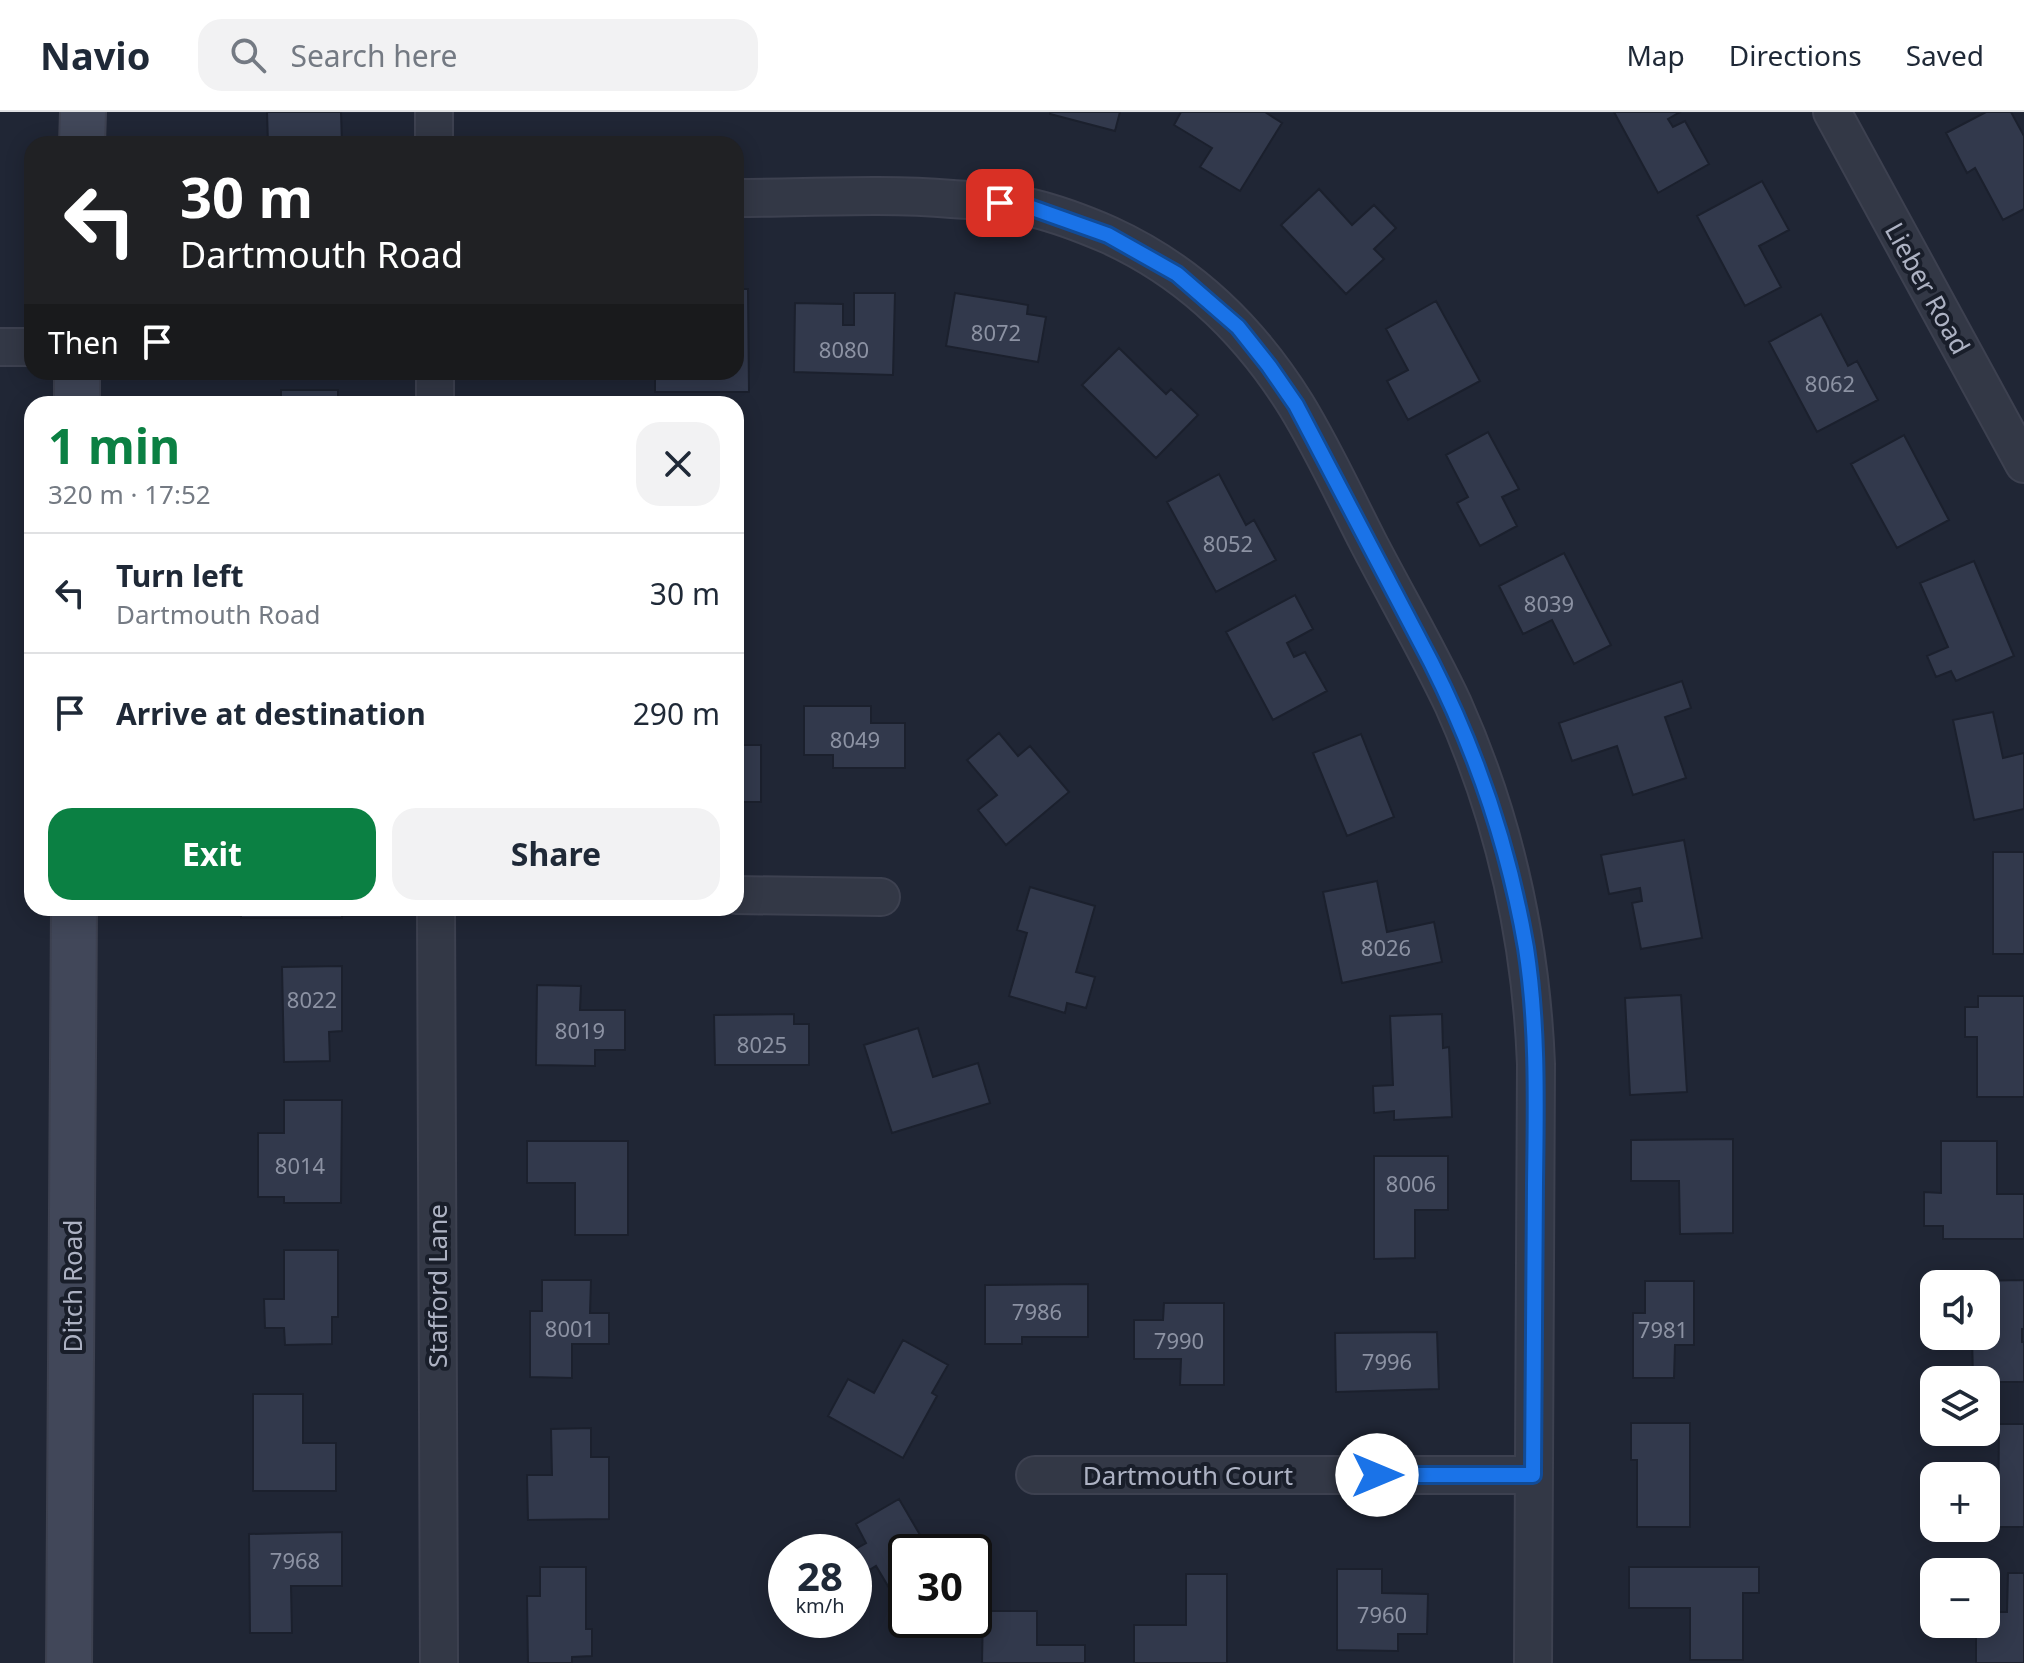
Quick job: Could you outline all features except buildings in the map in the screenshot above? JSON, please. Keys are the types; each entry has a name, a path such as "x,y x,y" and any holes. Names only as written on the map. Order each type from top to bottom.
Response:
{"main road":[{"path":"82,136 83,112"},
{"name":"Ditch Road","path":"69,1663 74,916"}],"street":[{"path":"434,112 434,136"},
{"name":"Lieber Road","path":"1832,112 2024,464"},
{"path":"744,198 936,197 984,200 1032,208 1093,229 1123,242 1177,274 1215,306 1238,327 1296,405 1452,704 1483,779 1511,873 1526,951 1536,1064 1533,1663"},
{"path":"0,347 24,347"},
{"path":"744,895 881,897"},
{"name":"Stafford Lane","path":"436,916 439,1663"},
{"name":"Dartmouth Court","path":"1035,1475 1533,1475"}],"route":[{"path":"1000,203 1032,208 1123,242 1177,274 1238,327 1296,405 1431,662 1477,764 1498,827 1521,920 1535,1032 1533,1475 1377,1475"}]}
